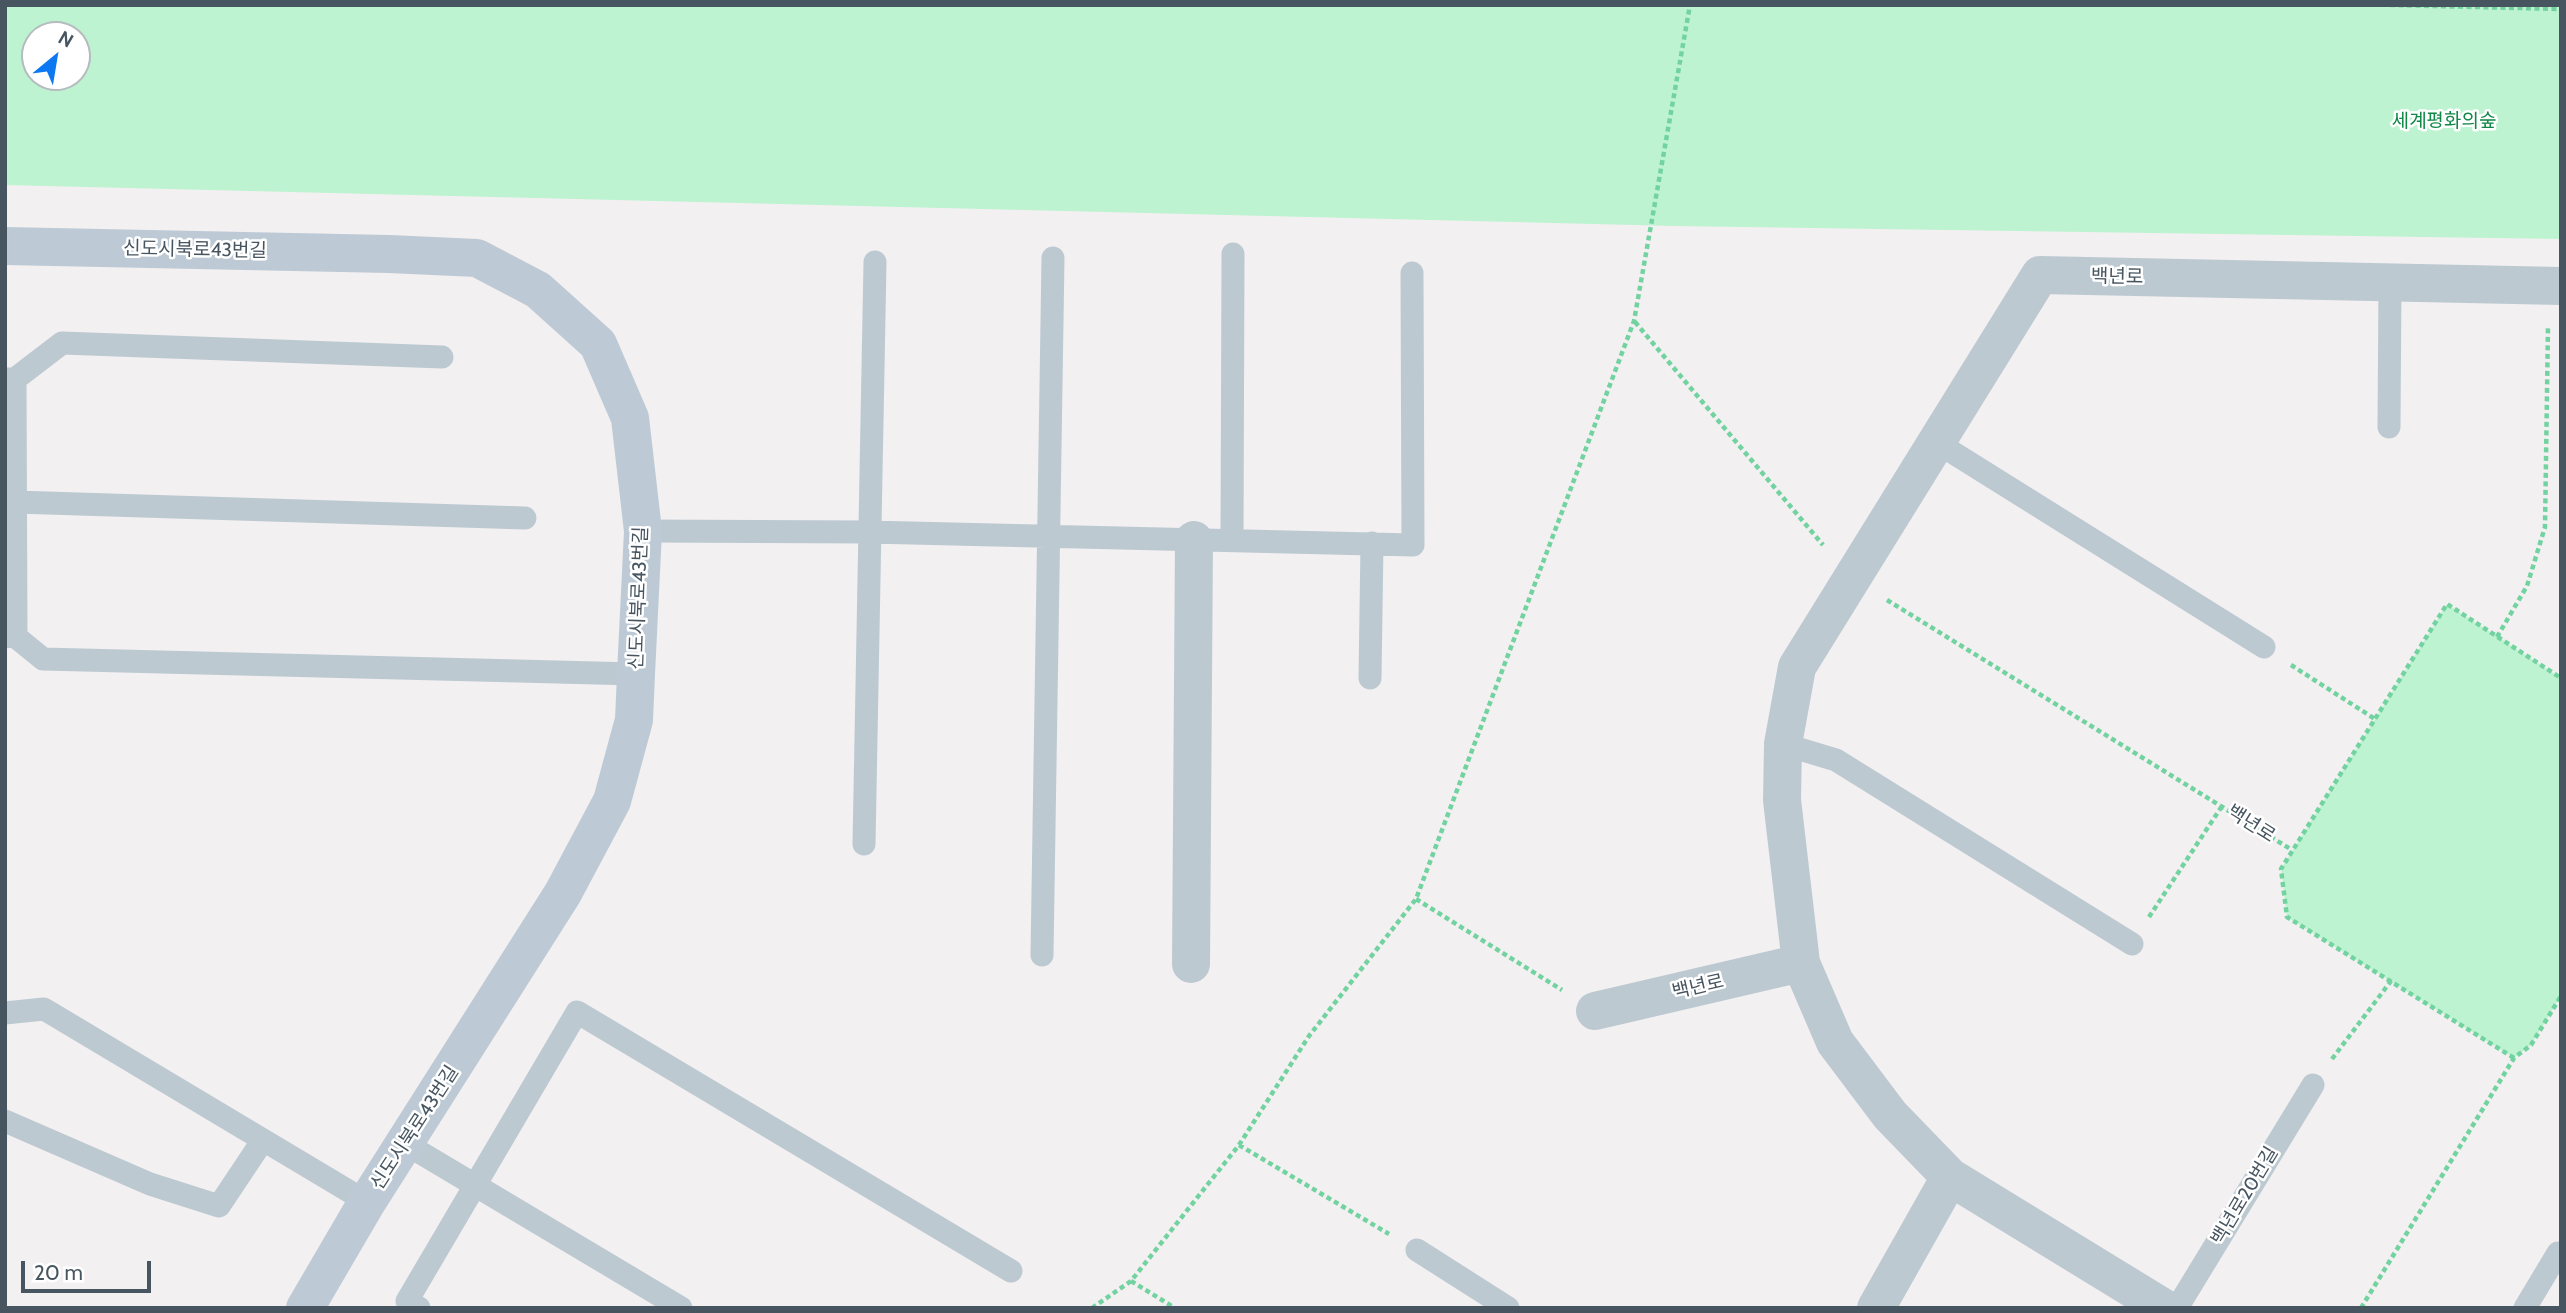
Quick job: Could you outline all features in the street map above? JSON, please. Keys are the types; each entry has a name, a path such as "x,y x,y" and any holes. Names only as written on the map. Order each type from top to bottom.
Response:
{"street":[{"name":"신도시북로43번길","path":"5,246 477,258 538,289 598,344 630,418 643,531 634,720 611,801 563,893 368,1202 305,1308"},
{"name":"백년로","path":"1950,1177 1890,1115 1835,1042 1801,963 1782,800 1783,744 1797,667 2040,275 2555,286"},
{"path":"1191,964 1194,540"},
{"name":"백년로","path":"1595,1011 1801,963"},
{"path":"1876,1308 1950,1177 2164,1308"}],"lane":[{"path":"1232,540 1233,254"},
{"path":"1042,955 1053,258"},
{"path":"864,844 875,262"},
{"path":"643,531 869,532 1413,545 1412,273"},
{"path":"2389,427 2390,283"},
{"path":"442,357 62,343 10,379 15,502 10,637 43,659 636,674"},
{"path":"1936,442 2264,648"},
{"path":"15,502 525,518"},
{"path":"1370,678 1372,544"},
{"path":"1783,744 1836,760 2132,944"},
{"path":"5,1013 44,1009 368,1202"},
{"path":"419,1308 407,1301 577,1012 1011,1271"},
{"name":"백년로20번길","path":"2177,1308 2313,1085"},
{"path":"5,1121 150,1184 219,1206 263,1140"},
{"path":"406,1144 681,1308"},
{"path":"1416,1250 1508,1308"},
{"path":"2525,1308 2558,1253"}],"path":[{"path":"1092,1308 1130,1282 1239,1145 1309,1036 1416,899 1634,321 1690,5"},
{"path":"2390,5 2561,9"},
{"path":"2497,637 2527,586 2545,527 2555,286"},
{"name":"백년로","path":"1634,321 1852,578 2292,850"},
{"path":"2514,1058 2287,917 2281,869 2447,604 2561,678"},
{"path":"2264,648 2375,719"},
{"path":"2132,944 2222,806"},
{"path":"1416,899 1595,1011"},
{"path":"2313,1085 2391,981"},
{"path":"2361,1308 2514,1058 2531,1045 2561,996"},
{"path":"1239,1145 1416,1250"},
{"path":"1130,1282 1175,1308"}],"green space":[{"name":"세계평화의숲","path":"5,5 2561,5 2561,239 1675,226 5,185"},
{"path":"2447,604 2561,678 2561,996 2531,1045 2514,1058 2287,917 2281,869"}]}
